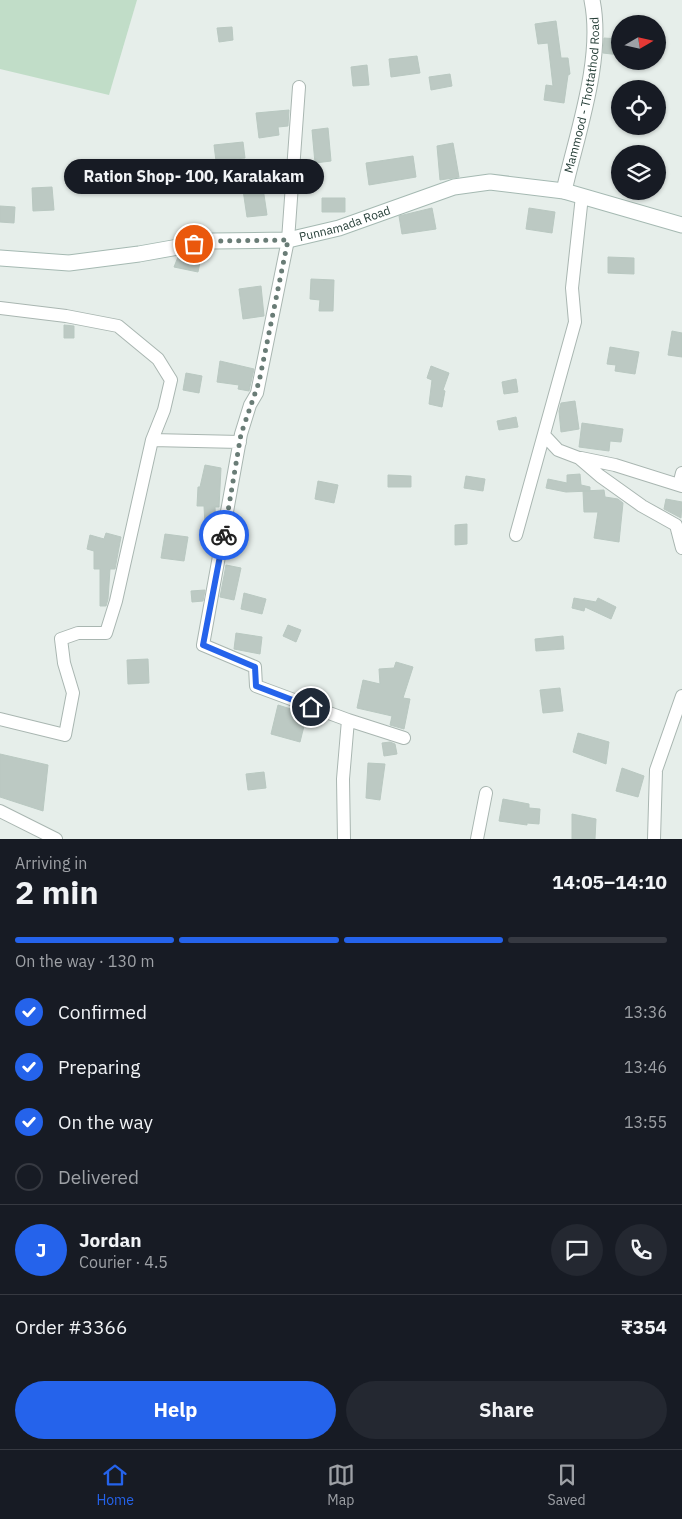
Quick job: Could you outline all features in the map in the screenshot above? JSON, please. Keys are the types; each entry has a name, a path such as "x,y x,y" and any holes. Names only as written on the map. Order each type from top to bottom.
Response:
{"main road":[{"name":"Mammood - Thottathod Road","path":"564,191 594,58 595,14 592,0"},
{"name":"Punnamada Road","path":"0,258 69,263 139,254 212,241 288,240 339,228 408,201 454,187 490,182 564,191 682,225"}],"street":[{"path":"300,87 288,240 258,386 250,405 240,442 203,645 255,667 256,686 348,720 404,738"},
{"path":"516,535 544,435 554,389 575,322 572,288 582,196"},
{"path":"0,308 66,316 118,326 158,359 171,380 164,410 152,440 116,601 106,633 78,633 61,639 64,663 73,693 65,735 0,719"},
{"path":"544,435 558,450 579,458 681,482"},
{"path":"152,440 240,442"},
{"path":"579,458 600,476 642,506 676,525 682,545"},
{"path":"654,839 656,770 682,696"},
{"path":"344,839 343,779 348,720"},
{"path":"477,839 486,793"},
{"path":"0,811 56,839"}],"green space":[{"path":"0,0 137,0 109,95 0,69"}],"building":[{"path":"556,21 561,58 568,58 570,74 568,75 564,103 544,100 546,85 553,86 548,43 538,44 535,24"},
{"path":"232,27 233,40 219,42 217,28"},
{"path":"604,38 611,38 611,54 603,53"},
{"path":"417,56 420,73 391,77 389,59"},
{"path":"367,65 369,85 353,86 351,67"},
{"path":"450,74 452,86 431,90 429,77"},
{"path":"289,110 288,126 278,127 279,135 259,138 256,113"},
{"path":"328,128 331,161 315,163 312,130"},
{"path":"243,142 245,158 216,161 214,145"},
{"path":"453,143 459,177 440,180 437,146"},
{"path":"413,156 416,177 369,185 366,163"},
{"path":"175,168 186,169 185,193 158,192 159,180 174,181"},
{"path":"52,187 54,210 33,211 32,188"},
{"path":"263,188 267,215 247,217 243,190"},
{"path":"322,198 345,198 345,212 322,212"},
{"path":"0,206 15,207 14,223 0,222"},
{"path":"432,208 436,229 402,234 399,216"},
{"path":"529,208 555,212 552,233 526,229"},
{"path":"178,257 200,262 198,272 174,267"},
{"path":"608,257 634,258 634,274 608,273"},
{"path":"311,279 334,280 333,311 319,311 320,300 310,299"},
{"path":"261,286 264,316 243,319 239,289"},
{"path":"64,325 74,326 74,338 64,338"},
{"path":"672,331 682,333 682,357 668,355"},
{"path":"610,347 639,352 635,374 615,371 616,365 607,364"},
{"path":"220,361 254,369 249,391 238,389 239,385 217,382"},
{"path":"431,366 449,373 443,390 445,391 442,407 429,404 432,380 427,378"},
{"path":"186,373 202,376 199,393 183,390"},
{"path":"516,379 518,392 504,394 502,382"},
{"path":"575,401 579,429 561,432 559,411 561,403"},
{"path":"516,417 518,427 499,430 497,421"},
{"path":"582,423 623,429 621,442 610,441 609,451 579,447"},
{"path":"205,465 221,468 219,507 215,507 216,525 213,545 206,544 204,506 197,506 198,487 200,487"},
{"path":"580,474 581,485 590,487 590,491 566,492 546,488 548,479 567,483 567,475"},
{"path":"388,475 411,476 411,487 388,487"},
{"path":"466,476 485,479 483,491 464,488"},
{"path":"318,481 338,485 334,503 315,499"},
{"path":"604,490 605,497 618,499 623,503 619,542 594,538 598,512 584,512 583,491"},
{"path":"666,499 682,502 681,518 664,509"},
{"path":"467,524 467,544 455,545 455,525"},
{"path":"106,533 121,537 115,569 110,569 106,606 100,606 100,569 94,569 94,551 87,549 90,535 104,539"},
{"path":"165,534 188,537 184,561 161,558"},
{"path":"226,565 241,568 234,600 220,597"},
{"path":"205,590 203,601 192,602 191,591"},
{"path":"244,593 266,599 262,614 241,609"},
{"path":"574,598 596,602 598,598 616,607 611,619 585,607 584,611 572,608"},
{"path":"288,625 301,630 296,642 283,636"},
{"path":"236,633 262,637 260,654 234,649"},
{"path":"563,636 564,649 536,651 535,639"},
{"path":"148,659 149,683 128,684 127,660"},
{"path":"396,662 413,667 403,698 410,699 404,729 390,725 392,716 357,708 363,680 380,684 379,669 394,668"},
{"path":"560,688 563,711 543,713 540,690"},
{"path":"278,705 307,714 300,742 271,734"},
{"path":"578,733 609,742 606,764 573,752"},
{"path":"390,742 395,744 397,754 384,756 382,743"},
{"path":"0,754 48,765 43,811 0,797"},
{"path":"368,763 385,764 380,800 366,798"},
{"path":"622,768 644,776 638,797 616,791"},
{"path":"264,772 266,788 248,790 246,774"},
{"path":"503,799 529,804 529,808 540,809 539,824 527,823 527,825 499,821"},
{"path":"572,814 596,819 595,839 572,839"}],"way so far":[{"path":"194,244 212,241 288,240 262,363 262,371 241,434 234,486 224,535"}],"place":[{"name":"Ration Shop- 100, Karalakam","path":"194,244"}],"route":[{"path":"224,535 203,645 255,667 256,686 311,707"}]}
